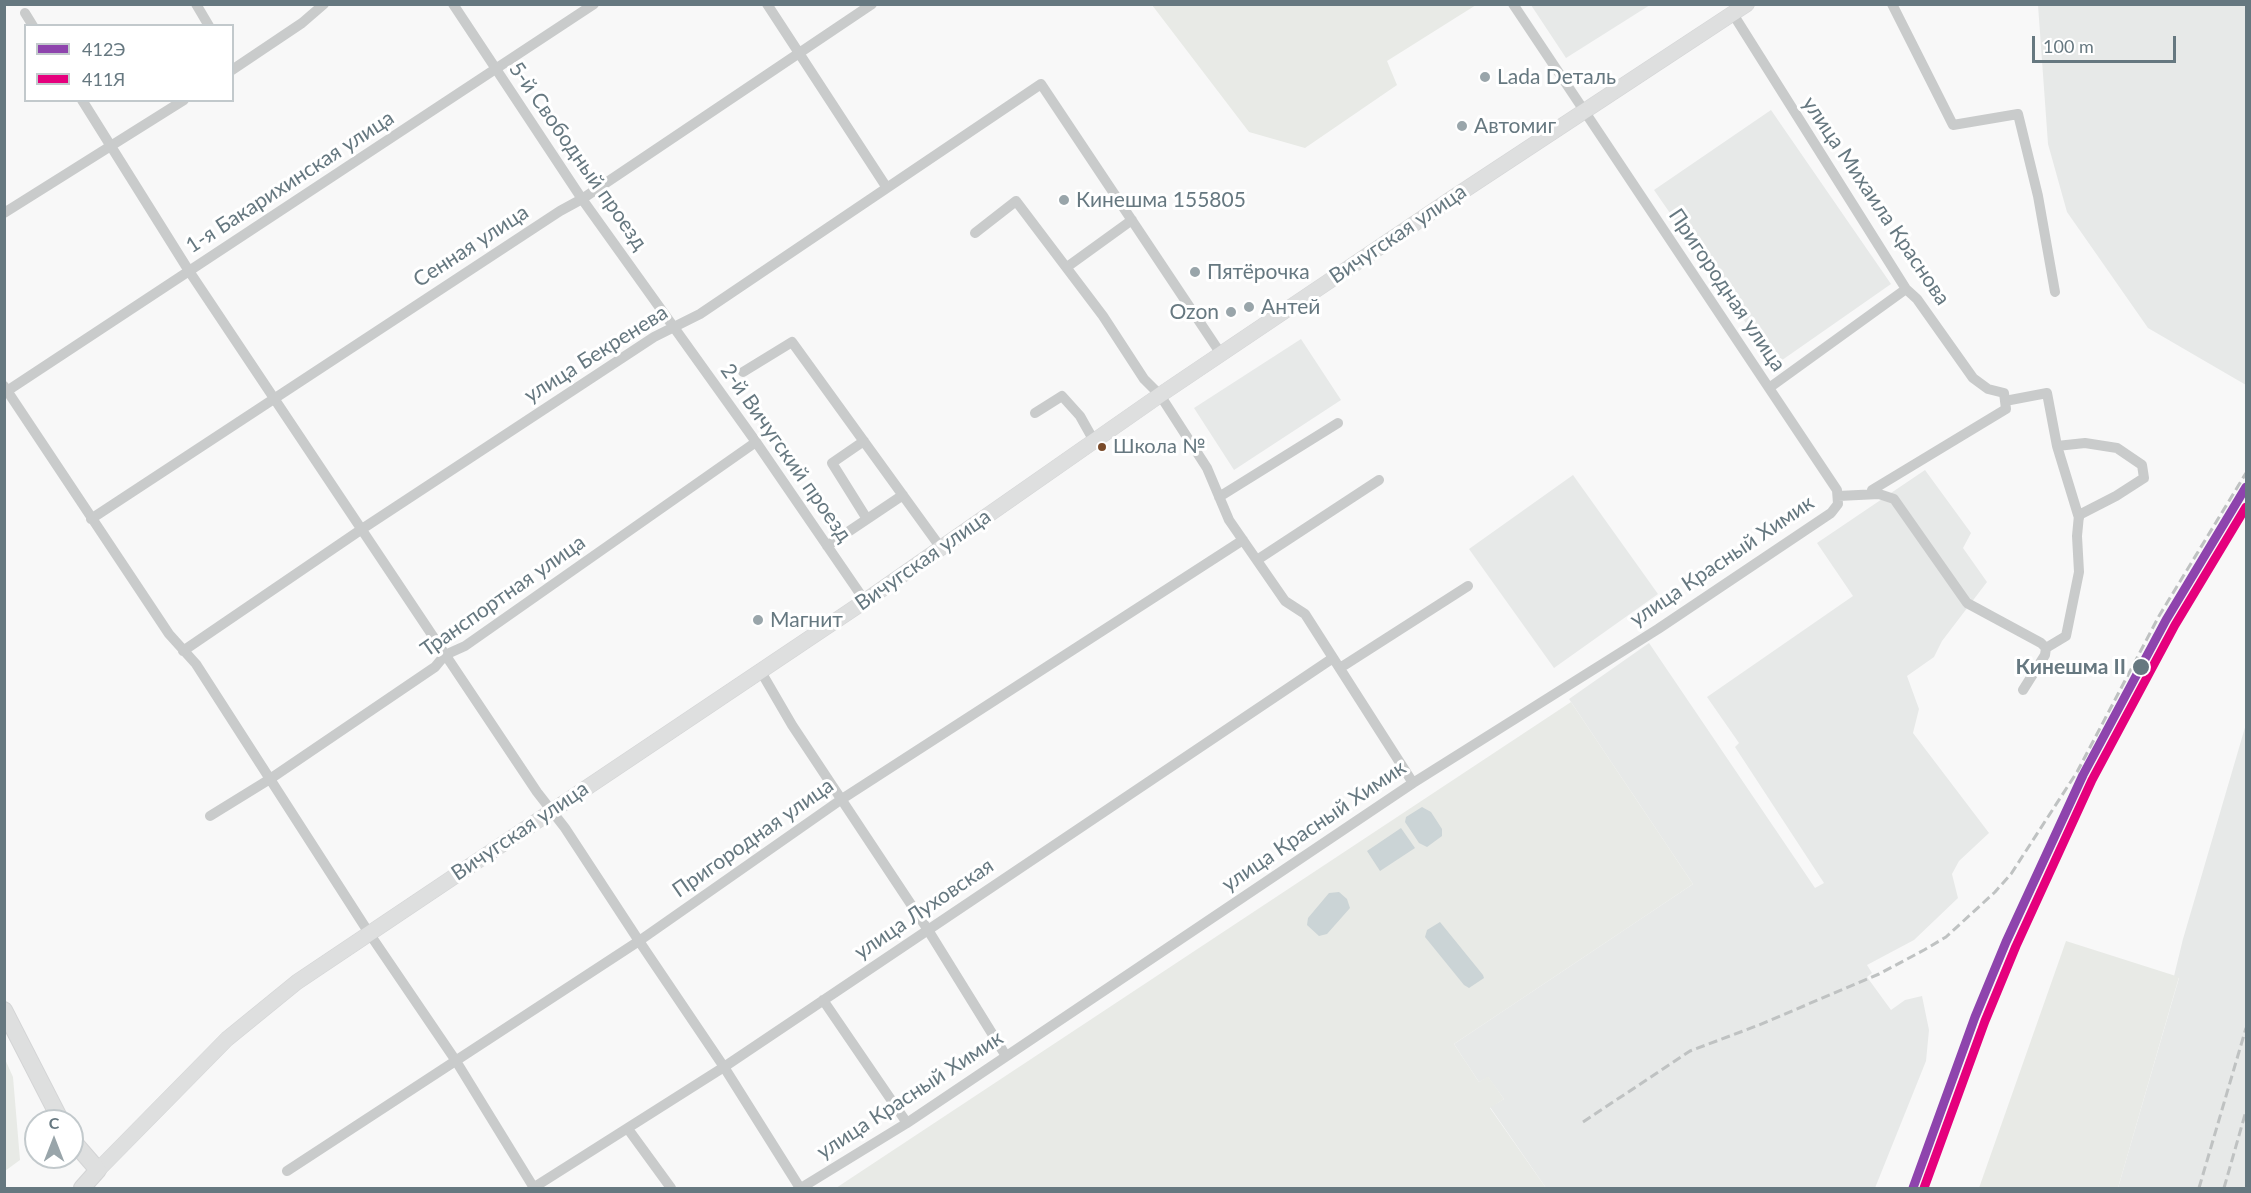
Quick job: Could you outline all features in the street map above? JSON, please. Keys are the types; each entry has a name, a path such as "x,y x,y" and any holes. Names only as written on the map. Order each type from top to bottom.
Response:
{"main road":[{"name":"Вичугская улица","path":"98,1170 227,1039 297,982 865,601 1160,395 1747,4"},
{"path":"4,1010 55,1109"},
{"path":"82,1188 98,1170 84,1154"}],"street":[{"path":"196,4 208,24"},
{"path":"234,67 302,23 324,4"},
{"name":"5-й Свободный проезд","path":"453,4 582,199 674,327"},
{"name":"1-я Бакарихинская улица","path":"6,389 594,4"},
{"path":"767,4 887,188"},
{"name":"Сенная улица","path":"91,519 560,211 582,199 872,4"},
{"name":"Пригородная улица","path":"1513,4 1838,493"},
{"path":"1892,4 1953,125 2018,114 2038,196 2055,292"},
{"path":"25,13 32,24"},
{"name":"улица Михаила Краснова","path":"1732,14 1906,289 1917,299 1973,378 1988,389 2005,397"},
{"name":"улица Бекренева","path":"183,651 362,529 654,337 700,314 1041,84 1132,220"},
{"path":"83,102 189,271 537,792 552,810 724,1067 801,1188"},
{"path":"4,213 181,102"},
{"path":"975,233 1016,201 1103,316 1144,379 1160,395 1207,468 1229,520 1285,600 1305,614 1413,783"},
{"path":"1067,267 1132,220 1221,354"},
{"path":"1769,388 1906,289"},
{"name":"2-й Вичугский проезд","path":"674,327 865,601"},
{"path":"742,372 792,342 941,548"},
{"path":"6,389 91,519 183,651 196,664 369,933 456,1061 534,1188"},
{"path":"1872,490 2006,409 2005,397 2047,393 2057,446 2079,518"},
{"path":"1035,414 1062,396 1080,416 1094,441"},
{"path":"1220,497 1338,423"},
{"path":"864,441 832,463 867,519"},
{"name":"Транспортная улица","path":"210,816 270,780 435,667 445,655 465,646 756,442"},
{"path":"2046,648 2066,636 2079,572 2077,536 2079,514 2116,496 2144,478 2142,465 2117,448 2085,443 2057,446"},
{"path":"1257,560 1379,480"},
{"path":"1838,493 1880,494 1894,499 1967,603 2041,643 2046,648"},
{"name":"улица Красный Химик","path":"801,1188 907,1123 1413,783 1659,629 1831,513 1838,504 1838,493"},
{"path":"827,546 903,495"},
{"name":"Пригородная улица","path":"287,1171 639,941 842,800 1243,540"},
{"path":"1340,668 1468,586"},
{"path":"2023,690 2045,655 2046,648"},
{"name":"улица Луховская","path":"534,1188 724,1067 1333,658"},
{"path":"760,670 788,718 928,930 1006,1056"},
{"path":"823,1000 907,1123"},
{"path":"628,1129 670,1188"}],"shaded area":[{"path":"1152,5 1476,5 1387,61 1397,85 1305,148 1249,132"},
{"path":"1531,5 1650,5 1566,58"},
{"path":"2038,5 2246,5 2246,385 2148,328 2067,212 2048,144"},
{"path":"1771,110 1891,284 1775,365 1654,190"},
{"path":"1301,339 1341,400 1234,470 1194,408"},
{"path":"1925,470 1971,533 1963,548 1987,582 1942,641 1934,657 1907,676 1919,709 1913,733 1989,833 1959,861 1952,874 1958,898 1914,940 1867,965 1872,973 1867,977 1891,1010 1905,1000 1922,996 1929,1030 1926,1061 1875,1188 1546,1188 1490,1107 1504,1099 1488,1077 1479,1082 1454,1044 1693,884 1569,699 1649,643 1815,888 1824,883 1735,747 1739,743 1707,697 1853,596 1817,543"},
{"path":"1573,475 1658,594 1554,668 1469,549"},
{"path":"1571,702 1693,884 1454,1044 1479,1082 1488,1076 1504,1099 1490,1108 1546,1188 836,1188"},
{"path":"2246,724 2246,1188 2118,1188 2179,978 2174,976 2183,939"},
{"path":"1422,807 1431,812 1442,829 1442,836 1427,847 1419,843 1405,822 1406,817"},
{"path":"1401,828 1415,848 1380,871 1367,851"},
{"path":"1339,892 1347,899 1350,908 1327,934 1319,936 1307,925 1308,918 1329,893"},
{"path":"1440,922 1483,975 1484,978 1469,988 1464,985 1425,937 1427,930"},
{"path":"2066,941 2179,977 2118,1188 1979,1188"},
{"path":"4,1057 13,1077 20,1160 5,1171"}],"railway":[{"path":"1583,1122 1690,1051 1759,1025 1879,974 1924,950 1946,937 1995,892 2011,874 2077,772 2159,616 2246,473"},
{"path":"2199,1188 2246,1028"},
{"path":"2224,1188 2246,1111"}],"transit line":[{"name":"412Э","path":"1913,1188 1975,1017 2006,942 2083,775 2166,620 2246,487"},
{"name":"411Я","path":"1924,1188 1985,1021 2016,946 2092,780 2175,625 2246,507"}],"place":[{"name":"Lada Dеталь","path":"1485,77"},
{"name":"Автомиг","path":"1462,126"},
{"name":"Кинешма 155805","path":"1064,200"},
{"name":"Пятёрочка","path":"1195,272"},
{"name":"Антей","path":"1249,307"},
{"name":"Ozon","path":"1231,312"},
{"name":"Школа №","path":"1102,447"},
{"name":"Магнит","path":"758,620"},
{"name":"Кинешма II","path":"2141,667"}]}
